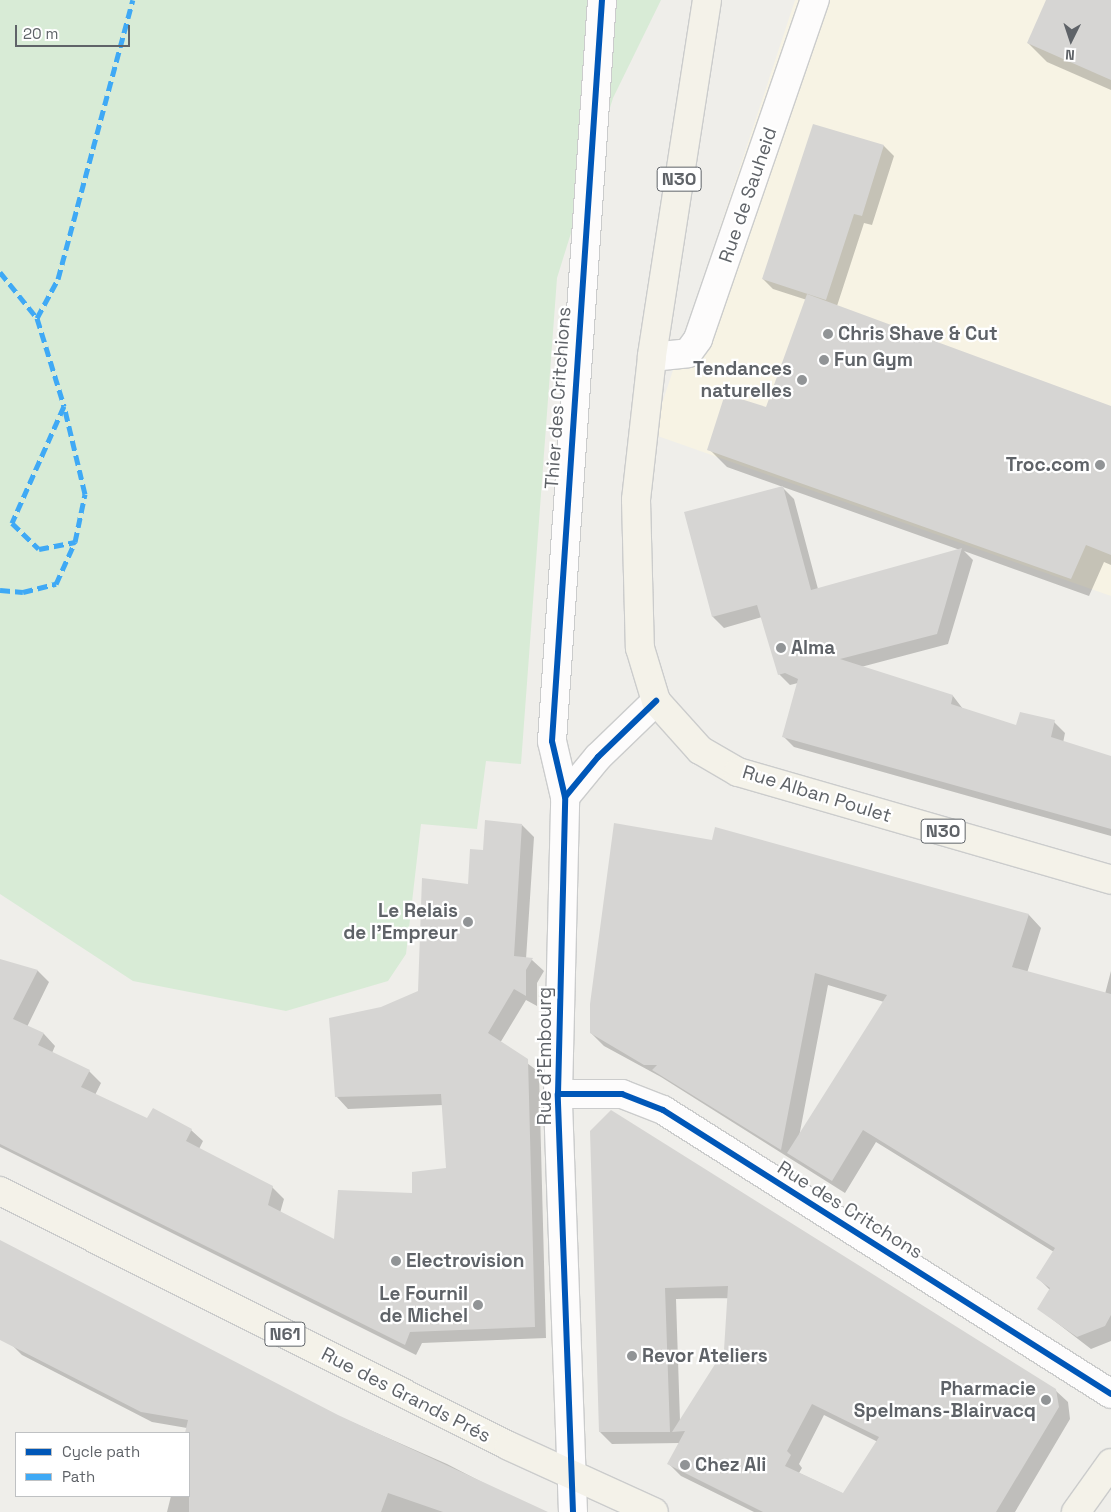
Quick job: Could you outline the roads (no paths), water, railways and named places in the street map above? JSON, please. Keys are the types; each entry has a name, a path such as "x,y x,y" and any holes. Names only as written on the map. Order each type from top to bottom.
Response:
{"main road":[{"name":"N30","path":"652,357 706,0"},
{"name":"Rue Alban Poulet","path":"652,357 636,500 640,648 656,701 700,750 738,772 1111,880"},
{"name":"Rue des Grands Prés","path":"0,1191 571,1476 654,1512"},
{"path":"1076,1512 1111,1463"}],"street":[{"name":"Thier des Critchions","path":"565,798 552,741 602,0"},
{"name":"Rue de Sauheid","path":"652,357 688,353 698,339 815,0"},
{"path":"565,798 598,757 656,701"},
{"name":"Rue d'Embourg","path":"565,798 558,1094 573,1512"},
{"name":"Rue des Critchons","path":"558,1094 622,1094 663,1110 1111,1394"}],"place":[{"name":"Chris Shave & Cut","path":"828,334"},
{"name":"Fun Gym","path":"824,360"},
{"name":"Tendances naturelles","path":"802,380"},
{"name":"Troc.com","path":"1100,465"},
{"name":"Alma","path":"781,648"},
{"name":"Le Relais de l'Empreur","path":"468,922"},
{"name":"Electrovision","path":"396,1261"},
{"name":"Le Fournil de Michel","path":"478,1305"},
{"name":"Revor Ateliers","path":"632,1356"},
{"name":"Pharmacie Spelmans-Blairvacq","path":"1046,1400"},
{"name":"Chez Ali","path":"685,1465"}]}
